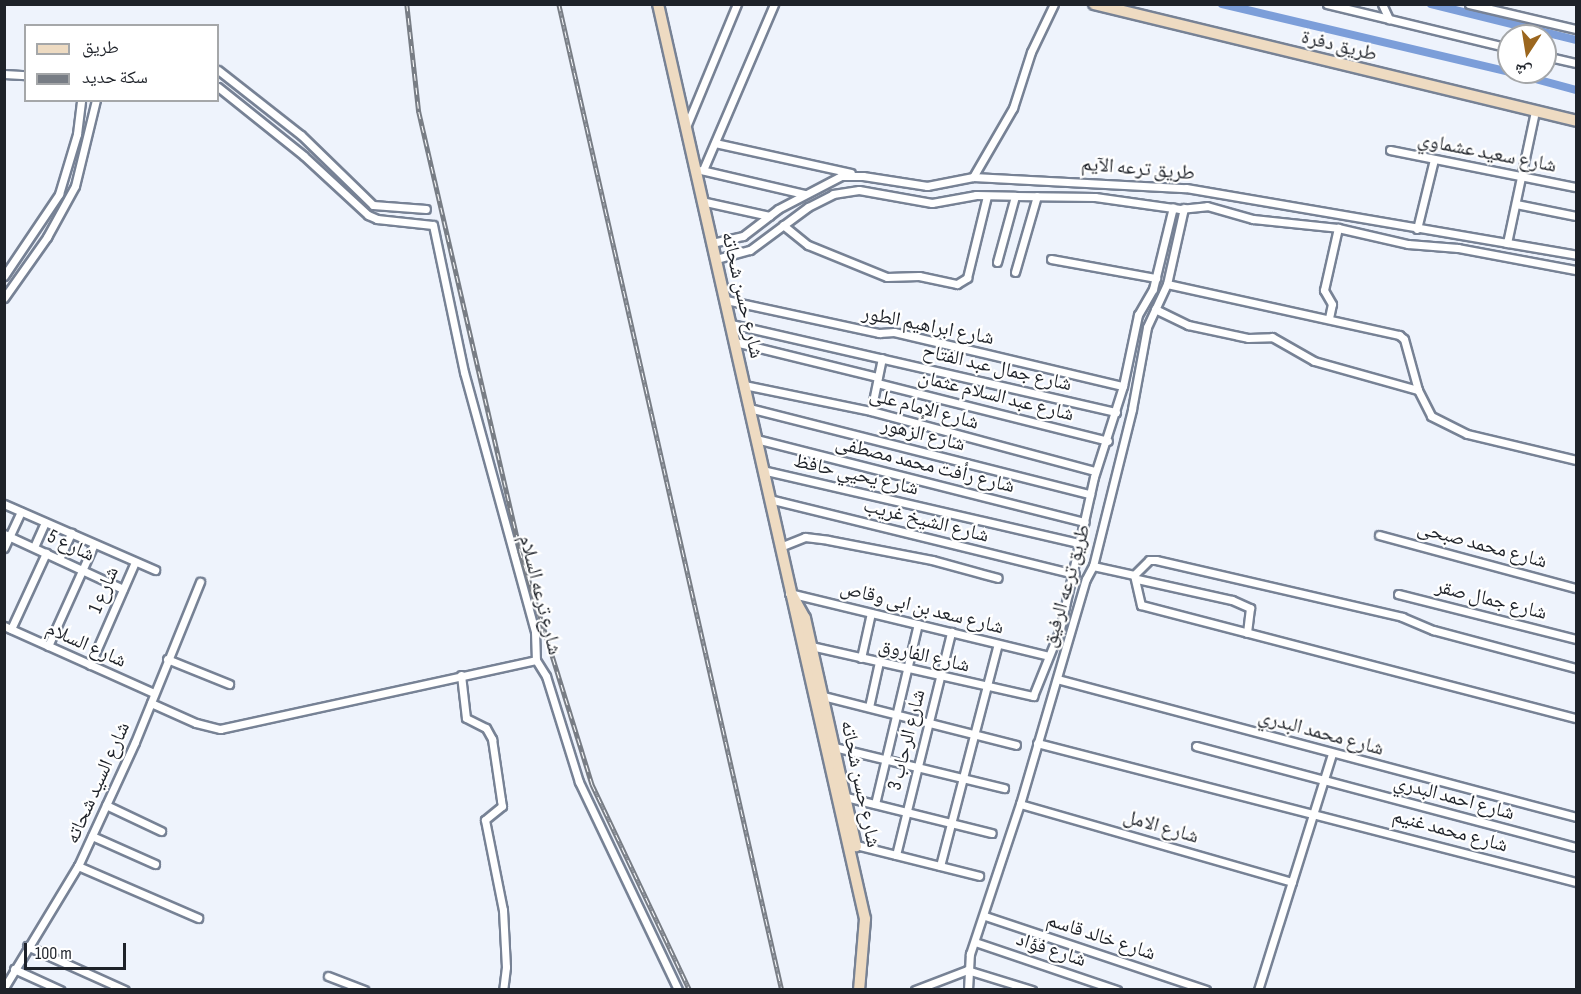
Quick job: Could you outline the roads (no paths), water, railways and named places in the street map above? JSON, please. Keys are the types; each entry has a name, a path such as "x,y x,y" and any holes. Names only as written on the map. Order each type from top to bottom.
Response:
{"main road":[{"name":"شارع حسن شحاته","path":"658,4 685,130 699,170 701,201 726,300 789,593 865,919 859,990"},
{"name":"طريق دفرة","path":"1094,4 1576,121"},
{"name":"شارع حسن شحاته","path":"789,593 803,610 846,797 872,932 867,990"}],"street":[{"path":"685,130 737,4"},
{"path":"774,4 715,143 699,170 804,194"},
{"path":"974,177 1013,108 1031,52 1054,4"},
{"path":"1327,4 1497,45"},
{"path":"1382,4 1389,20"},
{"path":"1469,4 1576,29"},
{"path":"1557,59 1576,63"},
{"path":"219,70 301,135 374,205 426,209"},
{"path":"4,74 24,75"},
{"name":"شارع ترعه السلام","path":"219,88 304,156 368,215 377,219 433,225 464,372 534,632 536,660 546,676 579,782 678,990"},
{"path":"4,276 59,194 75,145 81,102"},
{"path":"4,298 52,229 75,186 96,102"},
{"path":"1507,243 1535,111"},
{"path":"715,143 863,176"},
{"name":"شارع سعيد عشماوي","path":"1390,150 1576,188"},
{"path":"1417,229 1434,159"},
{"name":"طريق ترعه الآيم","path":"712,243 743,236 769,216 833,179 863,176 927,186 974,177 1186,188 1357,215 1417,229 1576,255"},
{"name":"طريق ترعه الآيم","path":"716,259 750,250 808,207 852,190 932,203 987,196 1037,196 1095,197 1184,208 1212,207 1264,220 1338,228 1408,244 1458,248 1576,270"},
{"path":"783,225 808,245 887,276 919,276 957,284 967,278 987,196"},
{"path":"997,262 1015,196"},
{"path":"1015,272 1037,196"},
{"path":"701,201 769,216"},
{"path":"1516,204 1576,216"},
{"name":"طريق ترعه الرفيق","path":"1029,698 1035,692 1046,655 1058,634 1082,544 1095,471 1108,441 1123,386 1137,319 1156,278 1173,207"},
{"name":"طريق ترعه الرفيق","path":"968,990 967,970 975,942 1020,804 1086,579 1093,566 1132,409 1147,327 1167,284 1184,208"},
{"path":"1329,318 1332,304 1324,290 1338,228"},
{"path":"1576,245 1576,255"},
{"path":"1051,259 1156,278"},
{"path":"1167,284 1399,335 1406,345 1418,390 1431,416 1448,427 1576,459"},
{"name":"شارع ابراهيم الطور","path":"726,300 879,333 894,332 1123,386"},
{"path":"1155,309 1188,325 1248,338 1272,337 1314,361 1418,390"},
{"name":"شارع جمال عبد الفتاح","path":"731,324 1116,412"},
{"name":"شارع عبد السلام عثمان","path":"735,342 1108,441"},
{"path":"871,411 882,358"},
{"name":"شارع الإمام على","path":"744,385 871,411 1095,471"},
{"name":"شارع الزهور","path":"749,408 1090,494"},
{"name":"شارع رأفت محمد مصطفى","path":"756,440 1086,522"},
{"name":"شارع يحيي حافظ","path":"762,470 1082,544"},
{"name":"شارع الشيخ غريب","path":"769,499 1075,574"},
{"path":"4,504 155,570"},
{"path":"4,548 7,535 21,512"},
{"path":"34,548 45,522"},
{"path":"59,559 70,533"},
{"name":"شارع 5","path":"7,535 123,589"},
{"name":"شارع محمد صبحى","path":"1379,535 1576,588"},
{"path":"779,547 805,537 828,540 932,560 998,578"},
{"path":"48,646 94,543"},
{"path":"8,628 46,553"},
{"path":"1576,668 1433,630 1402,617 1156,560 1149,560 1136,577 1141,605 1576,718"},
{"name":"شارع 1","path":"90,664 135,562"},
{"path":"1093,566 1232,600 1250,608 1247,633"},
{"name":"شارع السيد شحاته","path":"4,988 27,946 78,866 151,703 200,582"},
{"name":"شارع سعد بن ابى وقاص","path":"789,593 1046,655"},
{"name":"شارع جمال صقر","path":"1398,594 1576,639"},
{"path":"861,658 871,613"},
{"path":"875,804 918,624"},
{"name":"شارع السلام","path":"8,628 154,693"},
{"name":"شارع الرحاب 3","path":"896,855 951,632"},
{"path":"940,866 998,644"},
{"name":"شارع الفاروق","path":"811,646 1029,698"},
{"path":"167,659 229,684"},
{"path":"151,703 196,723 220,729 318,711 461,675 536,660"},
{"path":"869,707 879,662"},
{"path":"461,675 466,718 486,728 492,739 502,806 485,820 503,910 506,967 503,990"},
{"name":"شارع محمد البدري","path":"1057,679 1332,754 1576,817"},
{"path":"823,696 1016,745"},
{"name":"شارع محمد غنيم","path":"1037,743 1314,812 1576,882"},
{"name":"شارع احمد البدري","path":"1196,746 1576,847"},
{"path":"834,747 1004,788"},
{"path":"1258,990 1332,754"},
{"path":"846,797 992,833"},
{"name":"شارع الامل","path":"1020,804 1292,882"},
{"path":"106,805 161,831"},
{"path":"92,836 155,864"},
{"path":"855,845 979,876"},
{"path":"78,866 198,918"},
{"name":"شارع خالد قاسم","path":"985,916 1206,990"},
{"name":"شارع فؤاد","path":"975,942 1116,990"},
{"path":"27,946 125,990"},
{"path":"14,969 60,990"},
{"path":"915,990 967,970 1032,990"},
{"path":"328,976 364,990"}],"waterway":[{"path":"1222,4 1497,69"},
{"path":"1431,4 1576,40"},
{"path":"1554,84 1576,90"}],"railway":[{"path":"407,4 419,112 520,551 592,784 690,990"},
{"path":"559,4 782,990"}]}
